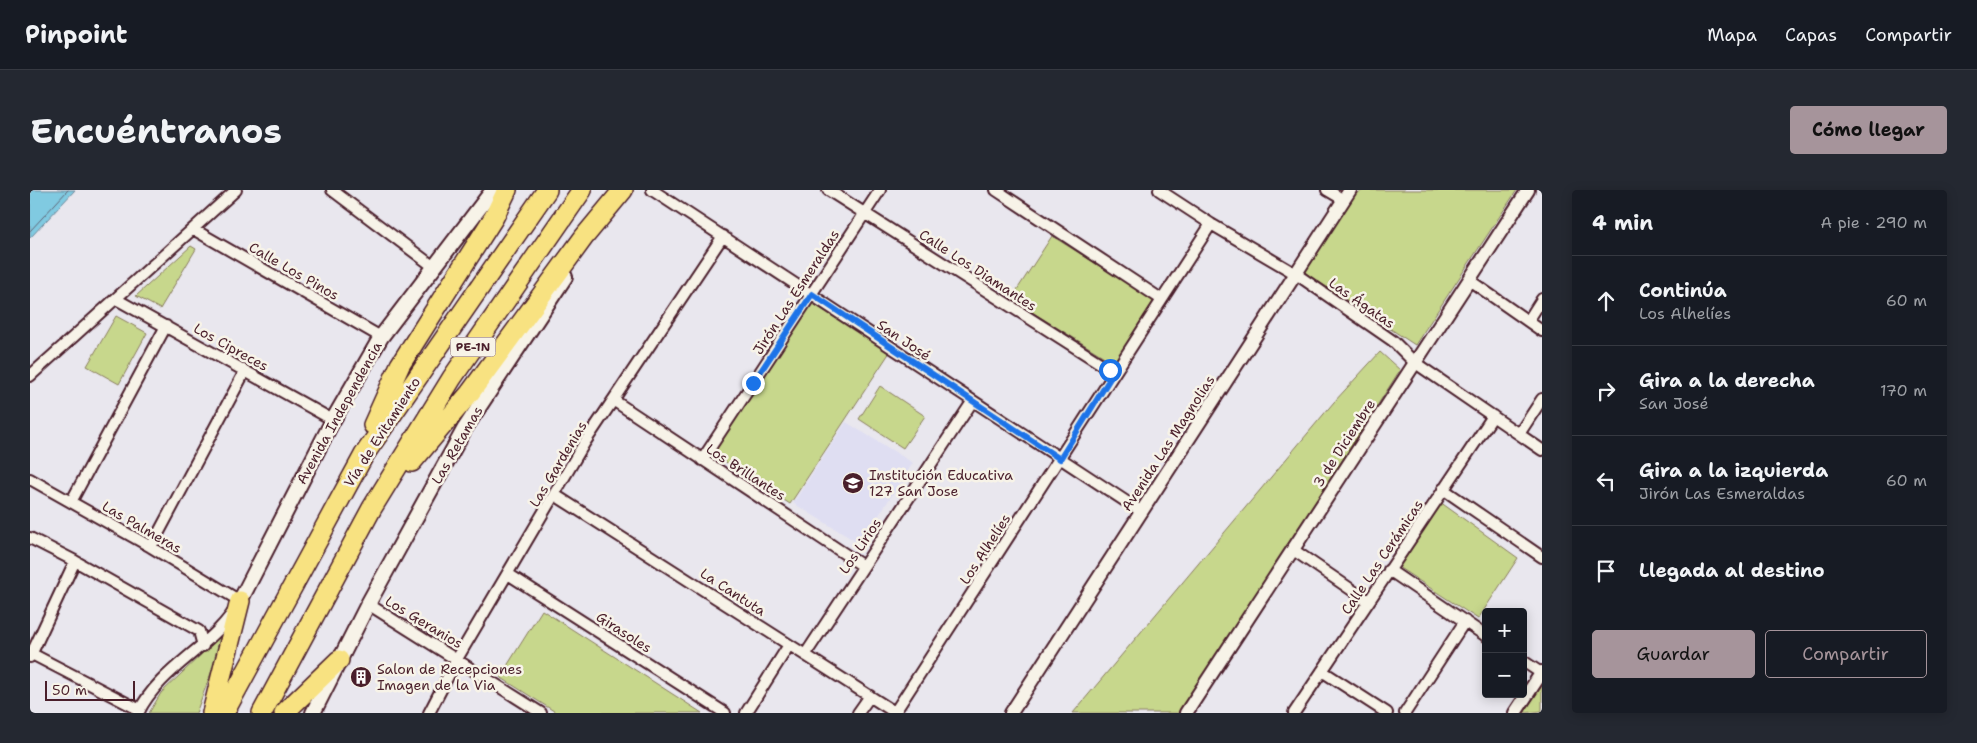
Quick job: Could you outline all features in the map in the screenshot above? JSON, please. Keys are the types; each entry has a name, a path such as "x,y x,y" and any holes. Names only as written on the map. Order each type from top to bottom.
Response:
{"highway":[{"path":"364,455 373,426 400,365 494,217 507,190"},
{"name":"Vía de Evitamiento","path":"224,713 364,455 547,190"},
{"name":"PE-1N","path":"262,713 372,508 452,378 582,190"},
{"path":"372,508 470,393 584,238 624,190"},
{"path":"212,713 240,601"},
{"path":"284,713 339,660"}],"main road":[{"name":"Avenida Independencia","path":"240,601 333,420 381,337 493,190"},
{"name":"Las Retamas","path":"313,713 368,604 465,428 624,190"}],"street":[{"path":"30,376 236,190"},
{"name":"San José","path":"652,190 1142,512"},
{"name":"Calle Los Diamantes","path":"828,190 1114,372"},
{"name":"Jirón Las Esmeraldas","path":"702,460 880,190"},
{"path":"996,190 1161,299"},
{"name":"Las Ágatas","path":"1159,190 1211,224 1296,274 1393,341 1414,362 1542,450"},
{"path":"1328,190 1347,195"},
{"name":"3 de Diciembre","path":"1186,713 1528,190"},
{"path":"335,191 434,267"},
{"name":"Avenida Las Magnolias","path":"1011,713 1347,195"},
{"name":"Los Alhelíes","path":"896,713 1211,224"},
{"name":"Calle Los Pinos","path":"193,229 381,337"},
{"name":"Las Gardenias","path":"429,713 457,659 585,442 723,236"},
{"path":"1469,280 1542,331"},
{"name":"Los Cipreces","path":"116,299 333,420"},
{"path":"1528,321 1542,299"},
{"path":"71,502 166,326"},
{"path":"151,547 245,371"},
{"path":"1519,434 1542,399"},
{"name":"Los Brillantes","path":"613,400 863,566"},
{"name":"Los Lirios","path":"805,655 972,402"},
{"name":"Calle Las Cerámicas","path":"1294,713 1493,416"},
{"name":"Las Palmeras","path":"30,479 151,547 240,601"},
{"path":"1443,489 1542,557"},
{"name":"La Cantuta","path":"555,495 896,713"},
{"path":"30,538 75,561 199,631 203,646"},
{"path":"1292,549 1368,601"},
{"path":"75,561 31,656 139,711 156,686 171,669 203,646 231,616 240,601"},
{"path":"1389,570 1482,633"},
{"name":"Girasoles","path":"508,574 725,713"},
{"name":"Los Geranios","path":"368,604 541,713"},
{"path":"1405,713 1465,621"},
{"path":"746,713 790,645"},
{"path":"1515,713 1542,672 1527,663"},
{"path":"1322,670 1387,713"},
{"path":"858,713 870,696"}],"shaded area":[{"name":"Institución Educativa 127 San Jose","path":"846,422 913,463 860,544 793,503"}],"green space":[{"path":"1364,190 1517,190 1415,345 1304,272 1355,194"},
{"path":"1052,236 1154,300 1114,363 1011,299"},
{"path":"191,246 196,249 160,309 136,296"},
{"path":"812,303 890,352 790,504 712,453"},
{"path":"116,316 147,333 119,384 87,366"},
{"path":"1380,352 1400,370 1180,713 1073,713 1334,402"},
{"path":"880,386 925,416 903,448 859,419"},
{"path":"1440,502 1518,558 1485,608 1482,608 1482,613 1478,619 1398,567"},
{"path":"542,610 702,713 557,713 500,677"},
{"path":"227,630 196,713 149,713 161,693"},
{"path":"1542,685 1542,711 1524,713"}],"water":[{"path":"30,190 75,190 30,238"}],"place":[{"name":"Institución Educativa 127 San Jose","path":"853,483"},
{"name":"Salon de Recepciones Imagen de la Via","path":"361,677"}],"route":[{"path":"753,383 812,294 1060,459 1114,372 1110,370"}]}
